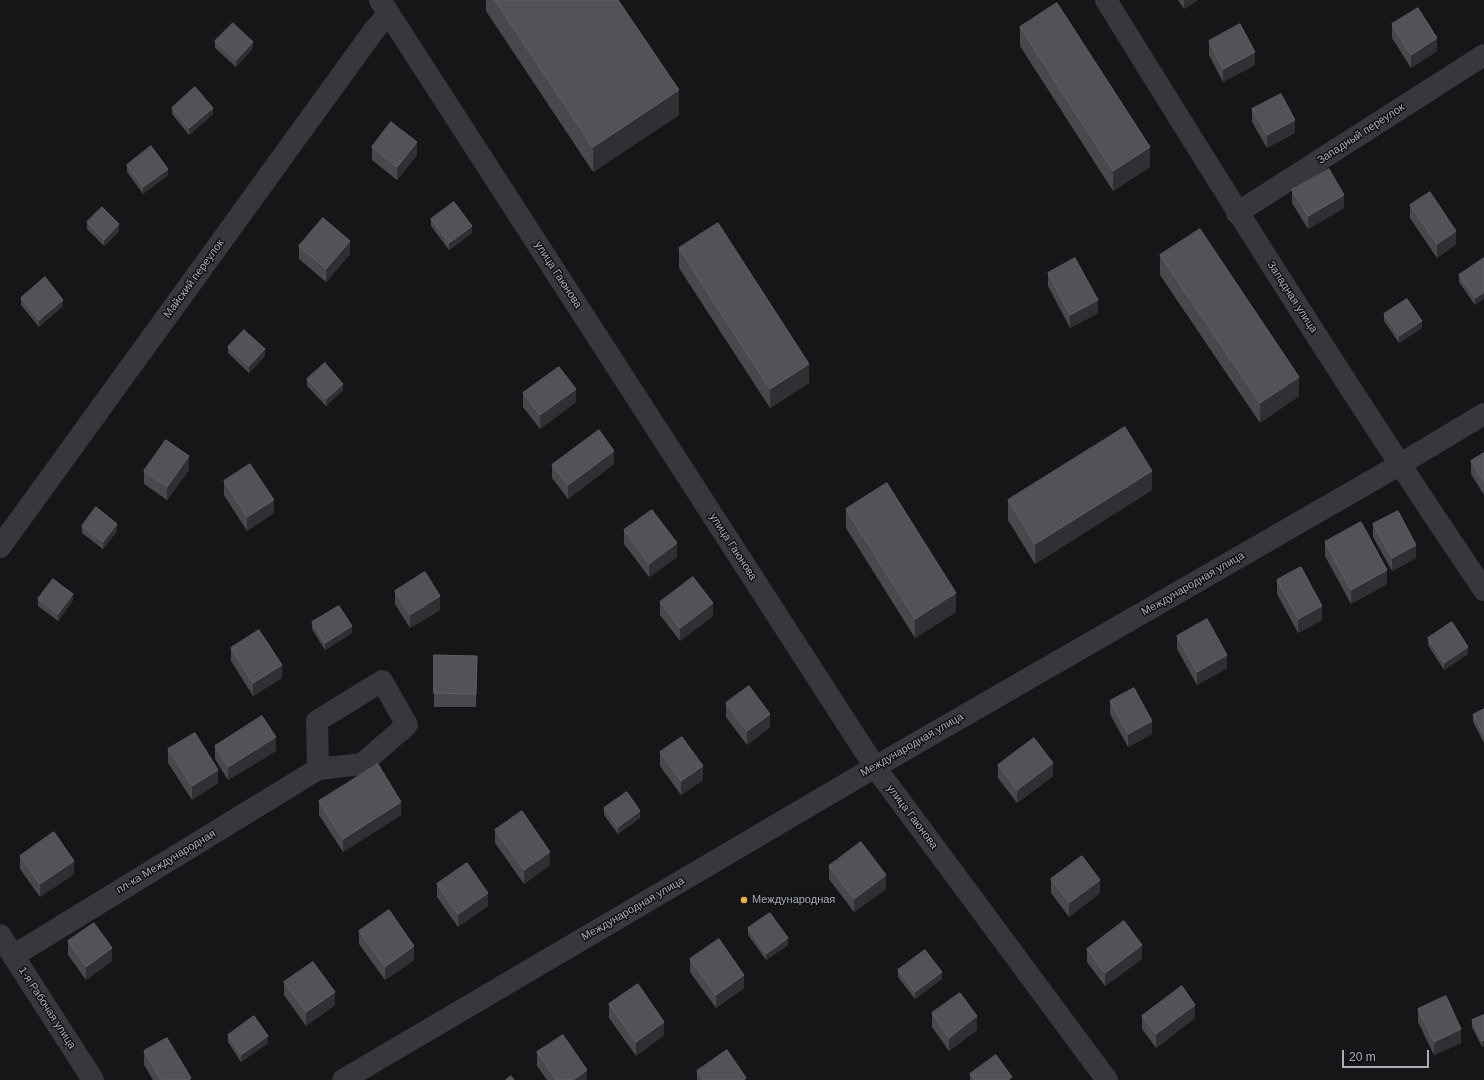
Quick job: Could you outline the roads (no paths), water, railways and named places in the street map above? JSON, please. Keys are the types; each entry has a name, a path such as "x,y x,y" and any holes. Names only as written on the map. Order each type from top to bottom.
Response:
{"street":[{"name":"Западная улица","path":"1106,0 1238,213 1399,465 1484,590"},
{"name":"Майский переулок","path":"0,547 371,36 385,7"},
{"name":"улица Гаюнова","path":"385,7 875,767 1107,1080"},
{"name":"Западный переулок","path":"1238,213 1484,55"},
{"name":"Международная улица","path":"342,1080 875,767 1399,465 1484,414"},
{"name":"пл-ка Международная","path":"13,956 318,769 362,764 407,725 382,681 317,721 318,769"},
{"name":"1-я Рабочая улица","path":"0,935 93,1080"}],"place":[{"name":"Международная","path":"744,900"}]}
